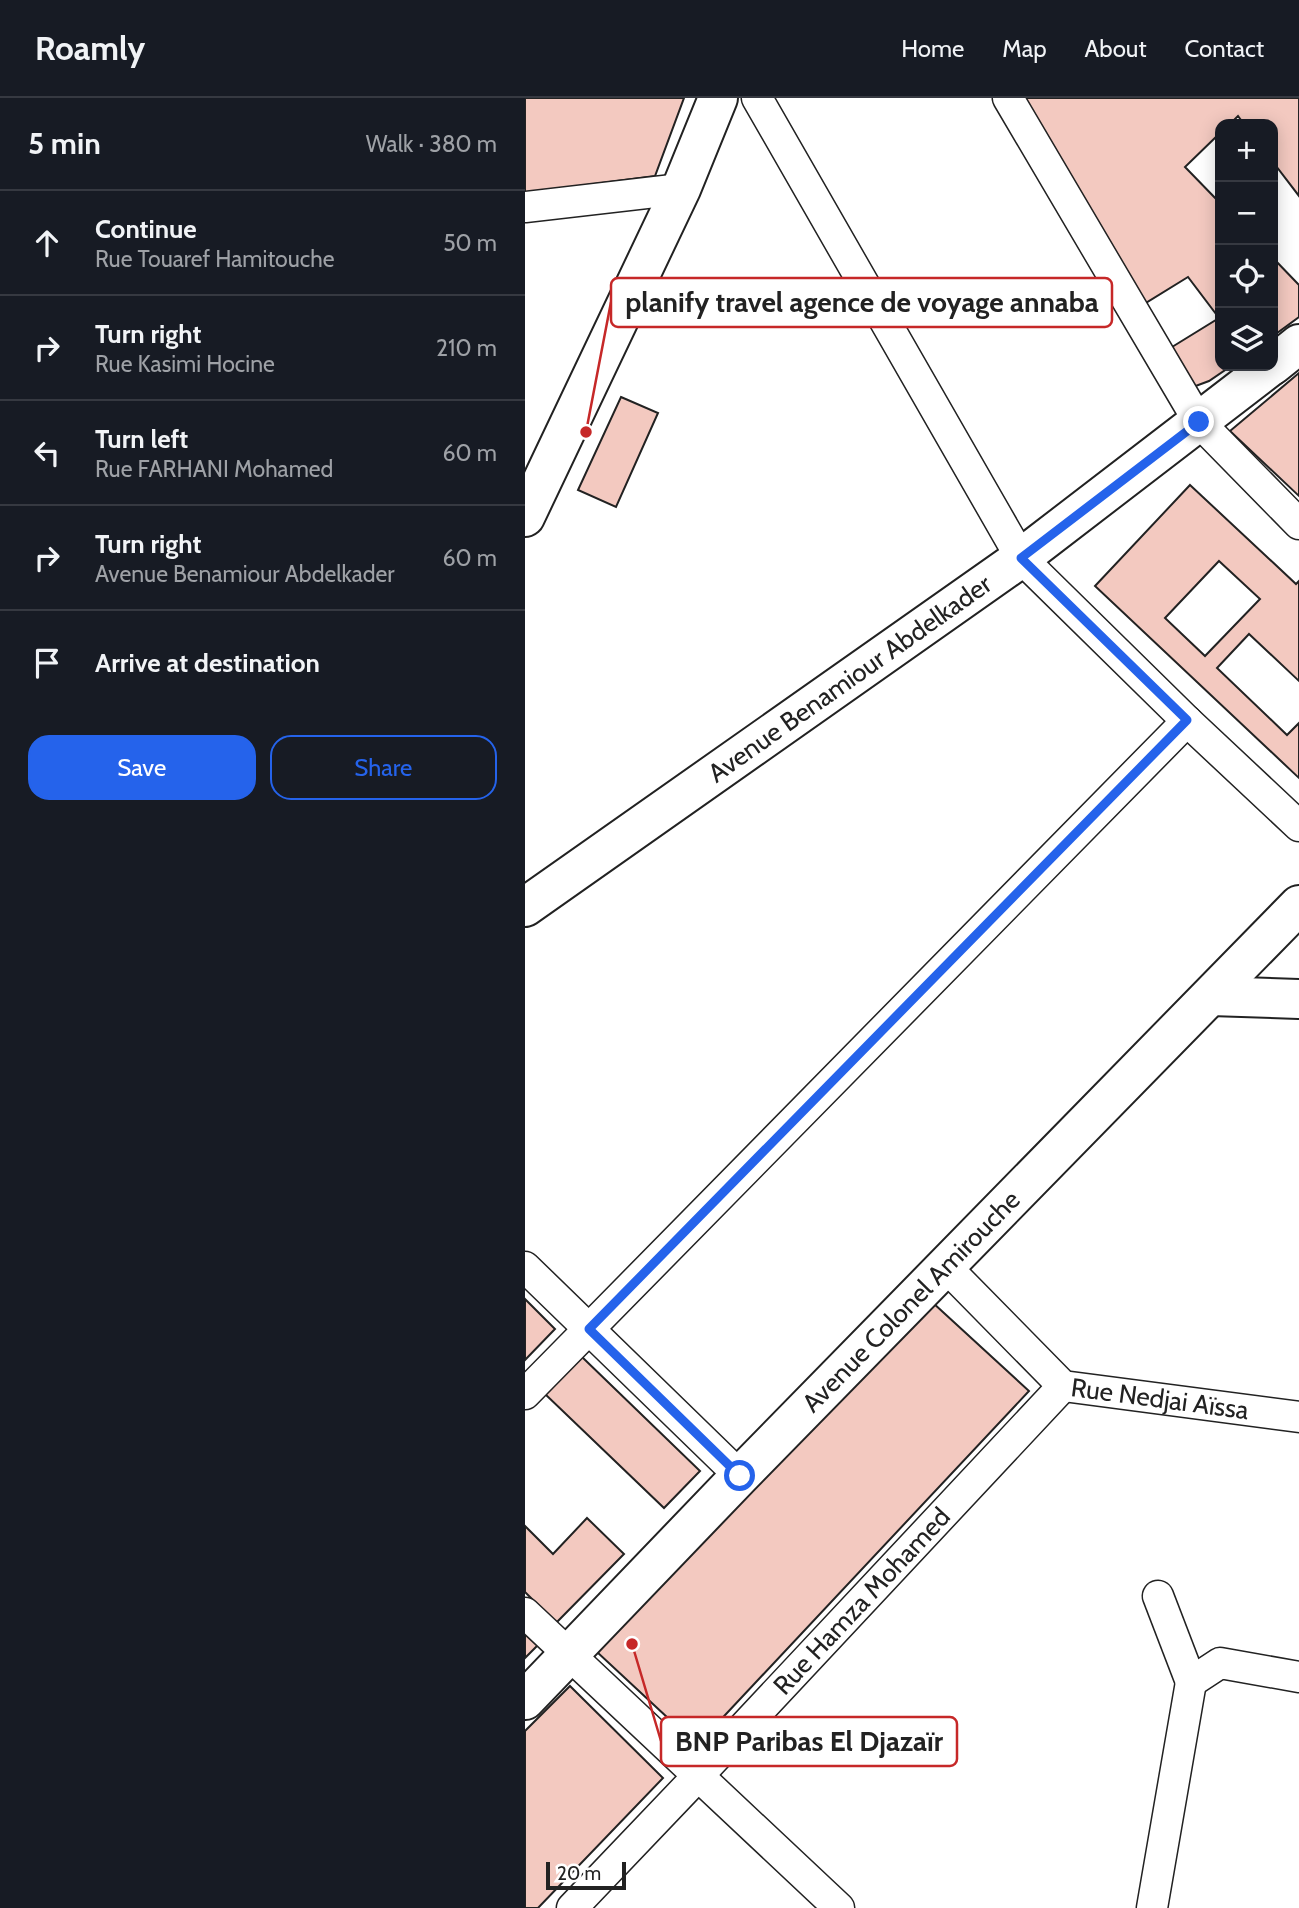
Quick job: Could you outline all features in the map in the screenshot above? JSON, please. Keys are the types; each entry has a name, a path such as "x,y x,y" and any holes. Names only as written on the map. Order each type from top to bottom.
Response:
{"main road":[{"path":"525,517 681,189 718,98"},
{"name":"Avenue Benamiour Abdelkader","path":"1278,360 1299,344"},
{"name":"Avenue Benamiour Abdelkader","path":"525,907 1021,558 1264,371"},
{"name":"Avenue Colonel Amirouche","path":"525,1700 740,1476 1299,905"},
{"path":"1211,996 1299,999"}],"street":[{"path":"757,98 1021,558 1299,826"},
{"path":"1008,98 1199,422 1299,524"},
{"path":"525,207 681,189"},
{"path":"525,1394 1187,720"},
{"name":"Rue Nedjai Aïssa","path":"945,1266 1063,1386 1299,1417"},
{"path":"525,1267 740,1476"},
{"name":"Rue Hamza Mohamed","path":"572,1908 1063,1386"},
{"path":"1152,1908 1191,1682 1158,1596"},
{"path":"525,1613 839,1908"},
{"path":"1191,1682 1220,1663 1299,1677"}],"building":[{"path":"525,98 684,98 655,176 525,193"},
{"path":"1299,98 1299,196 1278,169 1278,119 1240,119 1238,116 1235,119 1215,119 1215,138 1185,167 1215,198 1215,313 1188,277 1144,304 1023,99"},
{"path":"1278,263 1299,285 1299,317 1278,332"},
{"path":"1215,320 1215,371 1224,371 1193,387 1172,347"},
{"path":"1299,373 1299,496 1230,431"},
{"path":"621,397 658,413 616,507 578,490"},
{"path":"1190,485 1296,584 1299,581 1299,681 1249,634 1217,668 1287,735 1299,723 1299,778 1095,586","holes":["1219,561 1260,599 1205,656 1165,618"]},
{"path":"525,1299 555,1329 525,1360"},
{"path":"932,1302 1029,1391 697,1745 597,1652"},
{"path":"581,1356 700,1471 664,1508 545,1394"},
{"path":"587,1518 624,1554 556,1623 525,1592 525,1526 553,1554"},
{"path":"525,1630 539,1644 525,1658"},
{"path":"570,1686 663,1778 538,1908 525,1908 525,1731"}],"place":[{"name":"planify travel agence de voyage annaba","path":"586,432"},
{"name":"BNP Paribas El Djazaïr","path":"632,1644"}],"route":[{"path":"740,1476 589,1329 1187,720 1021,558 1199,422"}]}
